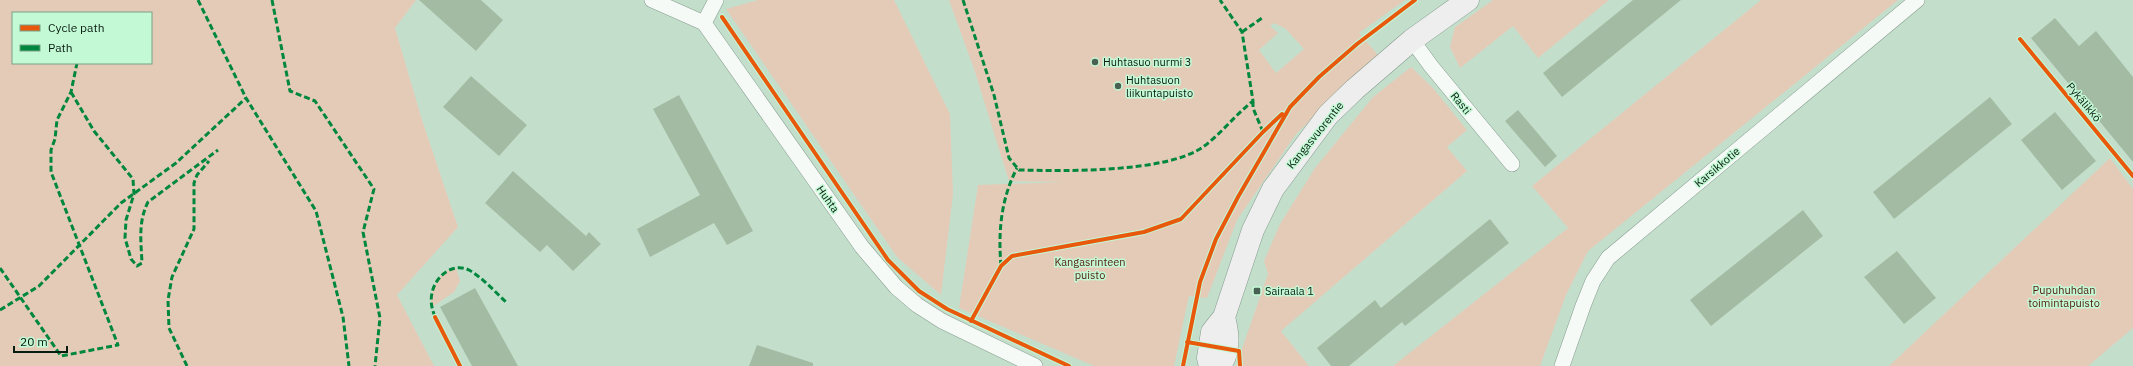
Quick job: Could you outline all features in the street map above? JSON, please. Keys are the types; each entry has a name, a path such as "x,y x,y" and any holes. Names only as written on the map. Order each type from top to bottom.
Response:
{"main road":[{"name":"Kangasvuorentie","path":"1210,366 1208,358 1212,332 1224,316 1254,230 1273,189 1328,115 1355,89 1412,40 1468,0"},
{"path":"1219,366 1223,361 1229,337 1224,316"}],"street":[{"path":"652,0 704,23 716,0"},
{"name":"Karsikkotie","path":"1562,366 1583,306 1594,281 1608,258 1916,0"},
{"name":"Huhta","path":"704,23 862,247 896,287 917,306 942,321 1035,366"},
{"name":"Rasti","path":"1412,40 1435,72 1512,164"}],"green space":[{"path":"0,0 416,0 395,28 422,120 458,227 397,295 434,366 0,366"},
{"path":"758,0 894,0 950,114 953,194 941,295 897,257 726,9"},
{"name":"Kangasrinteen puisto","path":"949,0 1405,0 1359,33 1378,55 1296,134 1237,220 1207,298 1189,296 1174,366 1094,366 959,308 978,185 1064,182 1009,181 974,69","holes":["1274,23 1286,29 1304,49 1276,73 1259,50 1278,33 1270,26"]},
{"path":"1493,0 1609,0 1538,58 1513,26 1460,68 1450,47 1455,27"},
{"path":"1761,0 1898,0 1588,251 1566,295 1540,366 1393,366 1568,228 1532,186"},
{"path":"1411,67 1433,88 1467,130 1447,147 1467,171 1281,331 1309,366 1236,366 1268,274 1264,261 1280,224 1315,168 1373,97"},
{"name":"Pupuhuhdan toimintapuisto","path":"2110,158 2133,189 2133,328 2088,366 1889,366"},
{"path":"456,268 460,281 454,292 432,307 432,293 438,279 444,272"}],"building":[{"path":"419,0 481,0 503,20 476,51"},
{"path":"1633,0 1681,0 1562,97 1543,73"},
{"path":"2055,18 2079,46 2096,31 2133,77 2133,162 2031,38"},
{"path":"471,76 527,125 499,156 443,107"},
{"path":"679,95 753,231 727,245 714,223 650,257 637,229 700,195 653,109"},
{"path":"1990,97 2012,124 1894,219 1873,192"},
{"path":"1518,110 1557,156 1545,167 1505,121"},
{"path":"2055,112 2096,161 2062,190 2021,140"},
{"path":"513,171 586,236 589,232 601,244 573,271 547,245 540,252 485,203"},
{"path":"1803,210 1823,236 1711,326 1690,300"},
{"path":"1490,219 1509,243 1405,326 1402,322 1349,366 1331,366 1317,348 1375,300 1381,308"},
{"path":"1897,251 1936,298 1904,324 1864,277"},
{"path":"475,288 518,366 472,366 440,307"},
{"path":"757,345 813,363 813,366 749,366"}],"marked path":[{"path":"198,0 246,98 316,211 343,317 349,366"},
{"path":"272,0 290,91 315,101 374,189 363,232 380,318 375,366"},
{"path":"963,0 994,95 1009,158 1019,170 1088,170 1140,166 1165,162 1186,155 1210,142 1253,101 1242,32 1220,0"},
{"path":"1242,32 1262,18"},
{"path":"0,268 61,356 118,345 51,172 51,150 55,139 57,120 71,92 77,64"},
{"path":"71,92 94,131 133,179 134,194 126,220 125,238 131,259 137,266 142,263 141,224 148,202 218,150"},
{"path":"0,310 39,286 121,203 176,163 246,98"},
{"path":"1253,101 1253,108 1263,132"},
{"path":"187,366 169,328 168,300 172,277 194,229 194,183 197,175 209,161"},
{"path":"1001,266 1000,240 1004,203 1007,191 1017,168"},
{"path":"435,317 431,302 434,287 445,272 456,268 463,268 474,273 507,303"}],"cycle path":[{"path":"1183,366 1200,282 1216,239 1238,197 1290,107 1319,77 1357,44 1415,0"},
{"path":"722,17 888,260 919,291 947,309 1069,366"},
{"name":"Pykälikkö","path":"2020,39 2133,176"},
{"path":"971,321 1001,266 1012,256 1144,232 1181,219 1263,132 1282,114"},
{"path":"435,317 460,366"},
{"path":"1187,342 1239,351 1240,366"}],"place":[{"name":"Huhtasuo nurmi 3","path":"1095,62"},
{"name":"Huhtasuon liikuntapuisto","path":"1118,86"},
{"name":"Sairaala 1","path":"1257,291"}]}
